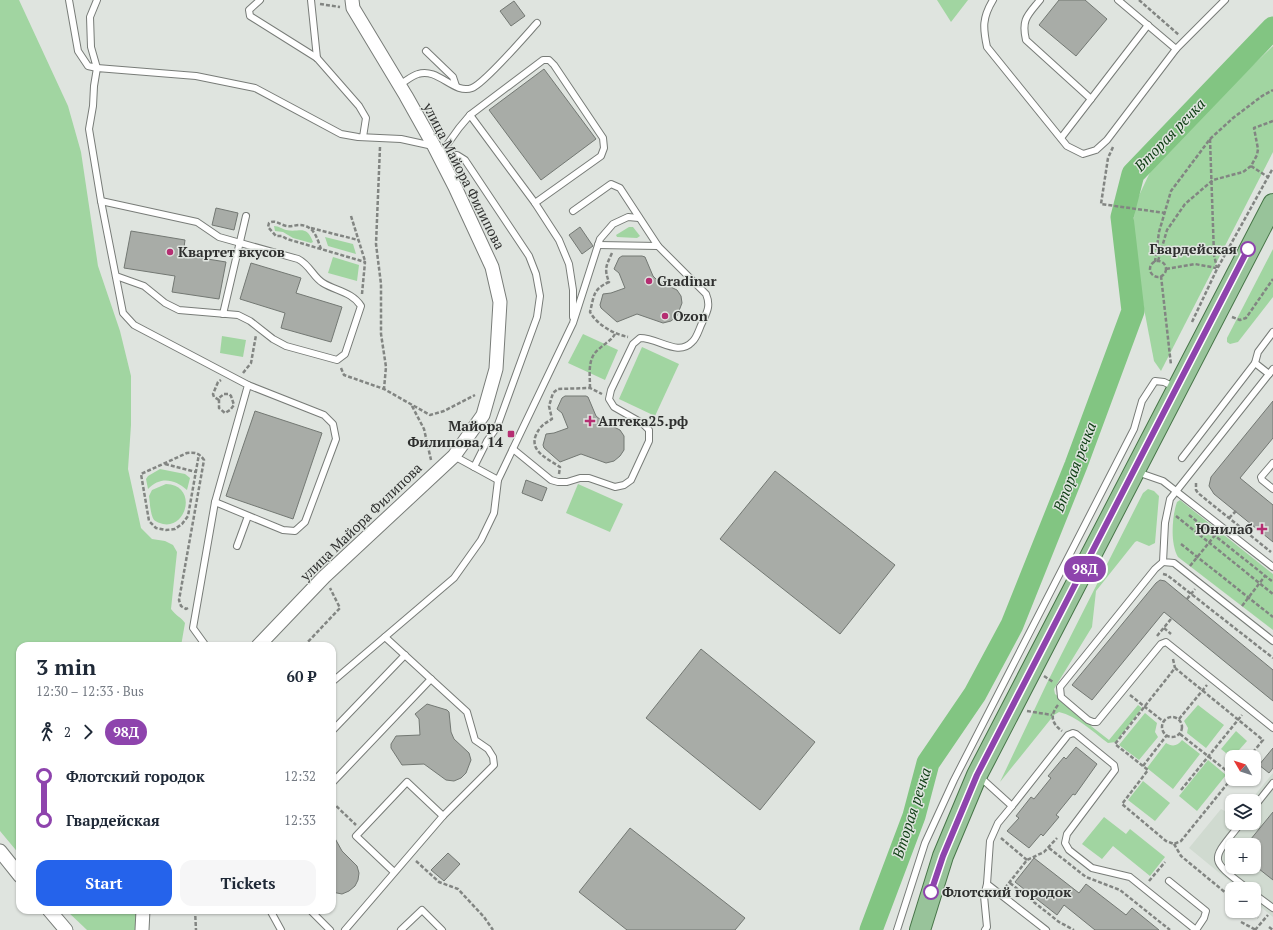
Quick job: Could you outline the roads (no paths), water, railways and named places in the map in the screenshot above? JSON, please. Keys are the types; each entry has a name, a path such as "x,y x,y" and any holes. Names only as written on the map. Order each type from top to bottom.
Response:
{"main road":[{"path":"920,930 943,856 977,775 1177,389 1270,196"}],"street":[{"name":"улица Майора Филипова","path":"262,642 324,577 454,456 483,416 496,370 500,302 492,267 437,151 352,4"},
{"path":"0,851 16,871"},
{"path":"52,914 66,930"},
{"path":"142,914 142,930"}],"lane":[{"path":"69,0 78,51 88,66 196,76 255,88 341,134 414,140 437,151 457,155 465,160 529,256 536,274 540,296 537,317 512,390 497,427 486,441 474,467"},
{"path":"97,0 90,17 91,47 97,68 89,129 101,201 123,313 134,325 238,380 324,414 333,424 336,439 306,522 295,530 284,530 216,502"},
{"path":"260,0 249,10 250,16 317,58 359,106 366,118 363,137"},
{"path":"992,0 986,12 983,30 987,47 1067,146 1082,154 1096,150 1107,140 1184,39 1225,0"},
{"path":"1040,0 1025,18 1023,28 1026,40 1091,99"},
{"path":"1118,0 1176,49"},
{"path":"311,2 317,58"},
{"path":"399,85 418,74 428,73 462,89 473,88 484,79 537,23"},
{"path":"1061,138 1148,25"},
{"path":"426,51 453,77 456,86"},
{"path":"437,151 470,115 543,60 549,60 554,65 603,138 604,148 601,156 535,203"},
{"path":"470,115 535,203 559,240 569,264 573,290 573,323"},
{"path":"513,449 551,480 558,482 589,478 615,487 624,485 631,480 649,441 649,430 642,423 614,407 609,399 611,390 633,344 640,338 650,338 677,349 685,348 693,342 709,308 709,301 706,294 658,246 620,188 611,184 573,211"},
{"path":"101,201 197,222 219,237 305,262 323,283 356,299 361,306 345,354 337,360 286,346 238,315 179,310 165,303 144,286 116,276"},
{"path":"223,314 246,216"},
{"path":"336,679 454,578 481,540 494,513 498,480 573,323 600,239 613,224 628,217 639,218"},
{"path":"598,245 658,246"},
{"path":"1182,458 1255,363 1258,352 1273,332"},
{"path":"1255,363 1271,372 1170,499 1165,523 1163,562 1155,569 1060,687 1059,693 1061,697 1092,722 1097,722 1161,644 1166,642 1273,728"},
{"path":"897,930 925,843 954,780 1134,428 1142,401 1155,381 1164,382 1177,389"},
{"path":"203,642 192,628 216,502 248,385"},
{"path":"454,456 498,480"},
{"path":"1273,463 1261,477 1262,480 1273,489"},
{"path":"1135,471 1163,481 1273,567"},
{"path":"237,546 248,516"},
{"path":"1163,562 1174,563 1273,641"},
{"path":"345,930 443,816 494,765 493,757 488,749 475,740 467,712 385,637"},
{"path":"336,727 405,655"},
{"path":"336,779 431,679"},
{"path":"985,930 987,927 984,896 987,884 988,852 993,832 1068,735 1073,732 1114,765 1115,770 1067,834 1065,843 1069,850 1092,868 1130,877 1196,930 1204,918 1206,911 1169,881"},
{"path":"977,775 1012,806"},
{"path":"394,872 356,836 408,782 443,816"},
{"path":"1261,798 1273,783"},
{"path":"1235,830 1218,852 1217,862 1222,869 1239,882"},
{"path":"987,884 1046,930"},
{"path":"1261,901 1271,911"},
{"path":"401,930 422,910 442,930"},
{"path":"272,914 281,930"},
{"path":"314,914 330,930"}],"waterway":[{"name":"Вторая речка","path":"871,930 914,816 928,763 975,694 1012,625 1076,465 1133,311 1122,217 1133,174 1273,28"}],"place":[{"name":"Гвардейская","path":"1248,249"},
{"name":"Квартет вкусов","path":"170,252"},
{"name":"Gradinar","path":"649,281"},
{"name":"Ozon","path":"665,316"},
{"name":"Аптека25.рф","path":"590,421"},
{"name":"Майора Филипова, 14","path":"511,434"},
{"name":"Юнилаб","path":"1262,529"},
{"name":"Флотский городок","path":"931,892"}]}
